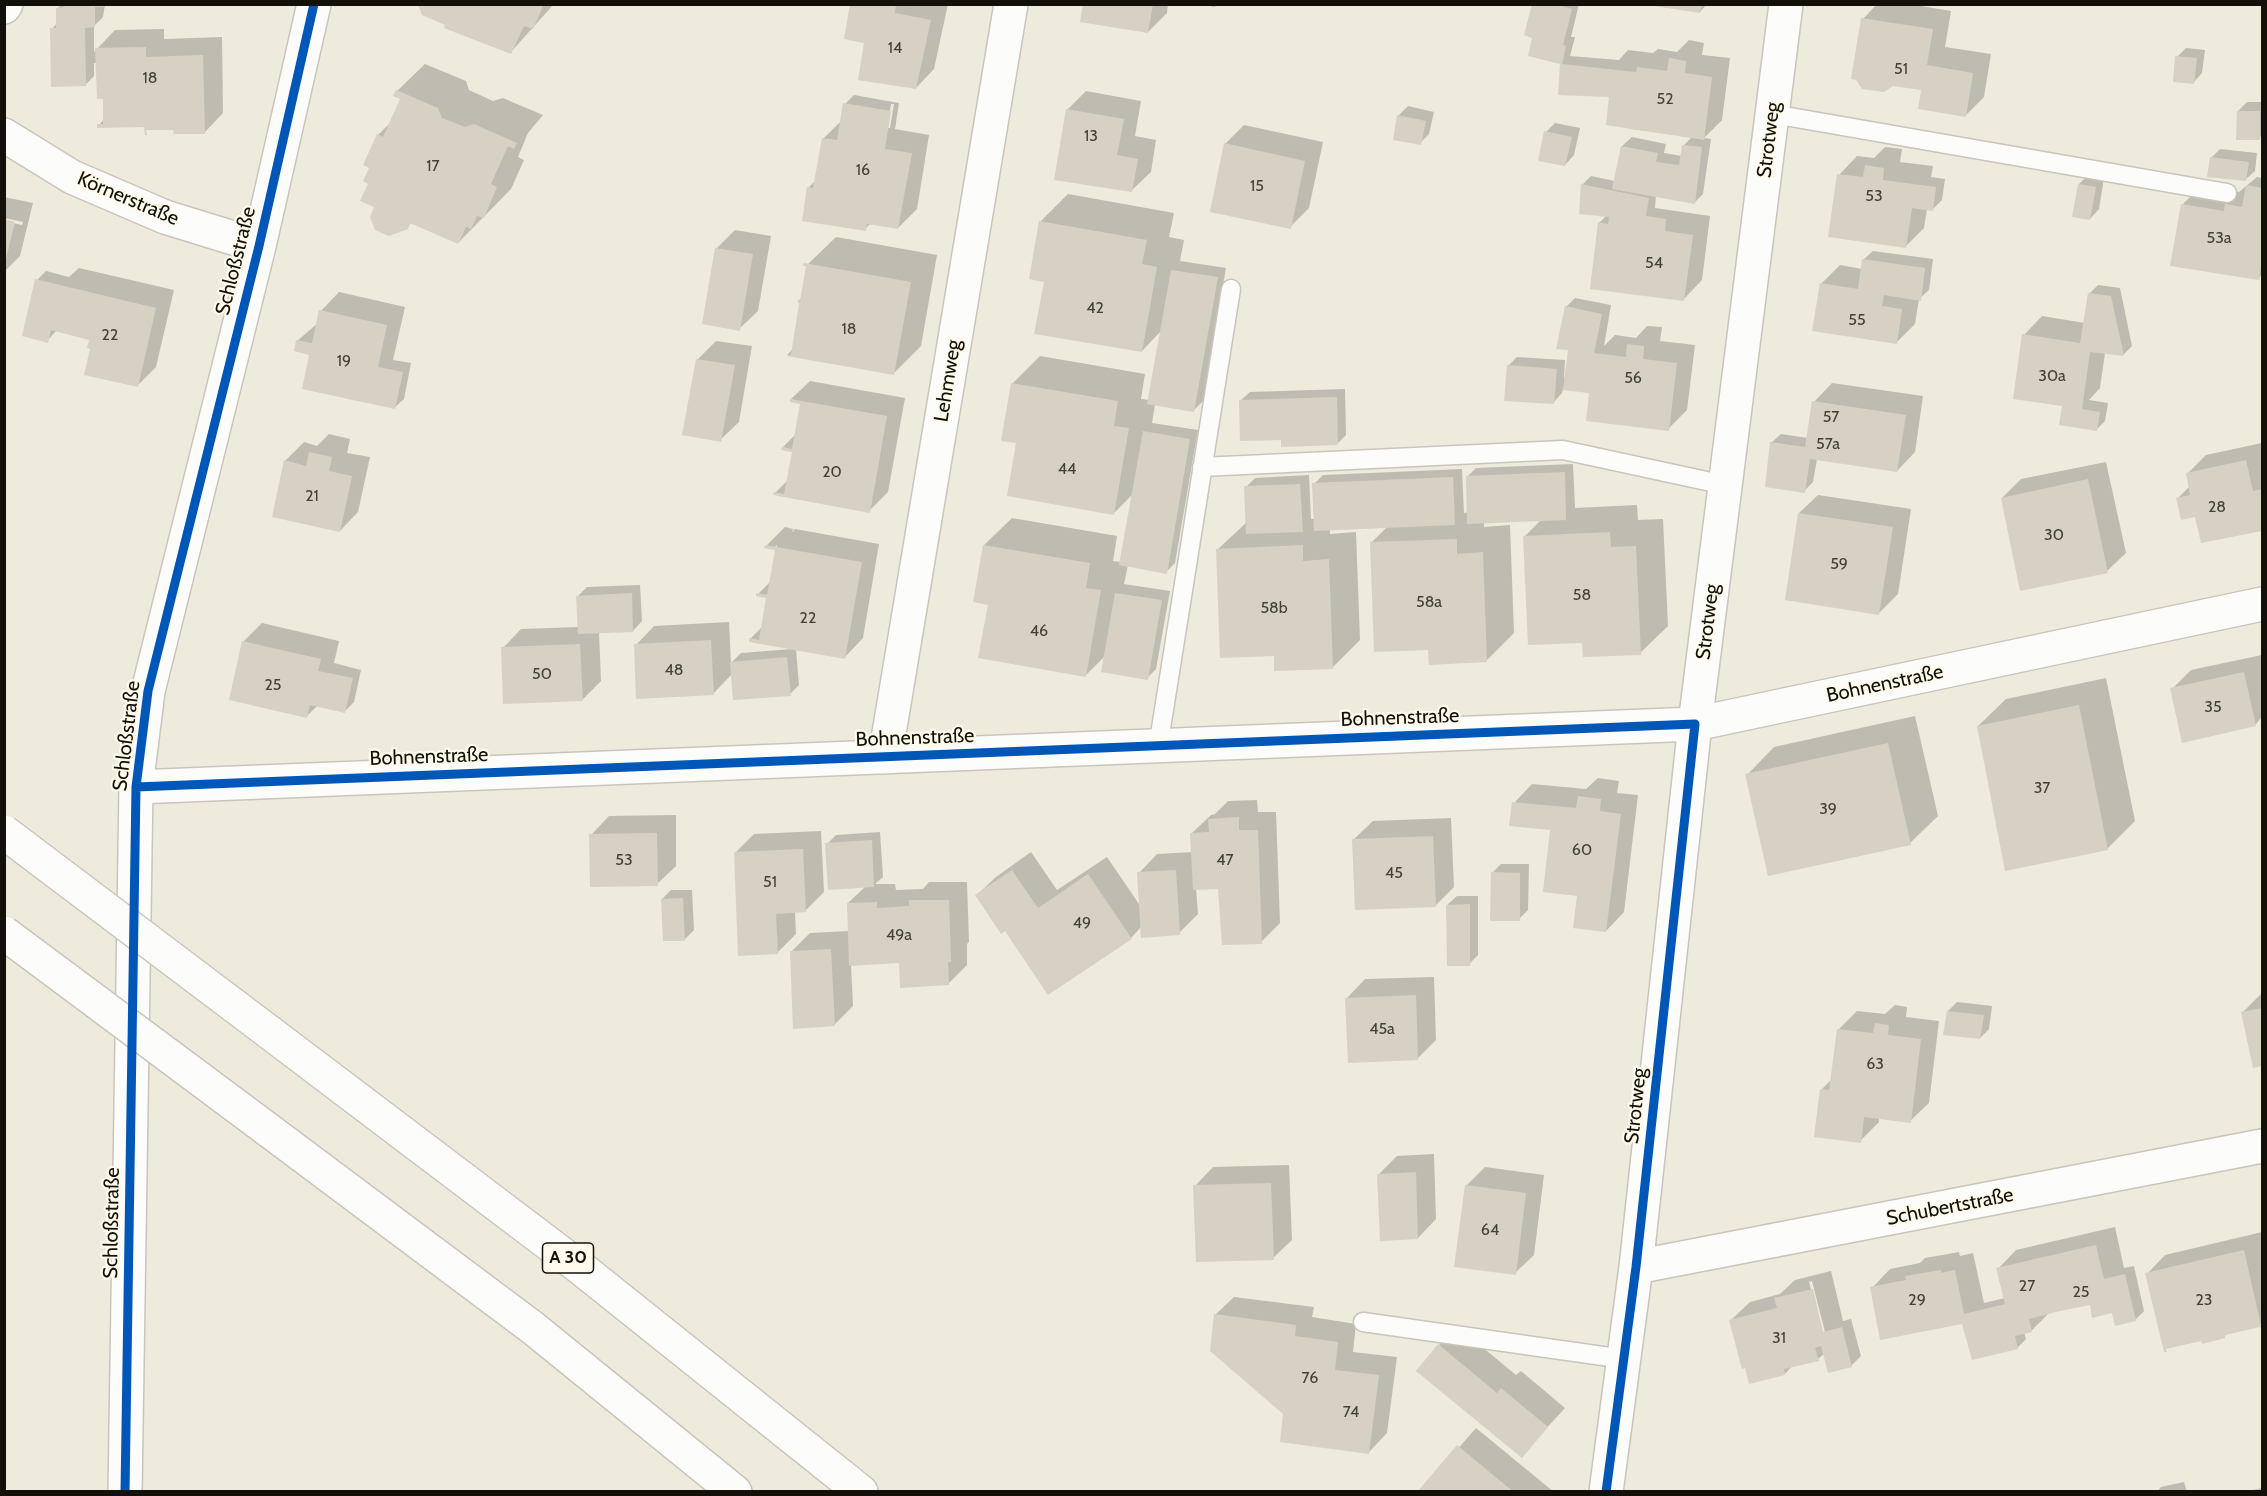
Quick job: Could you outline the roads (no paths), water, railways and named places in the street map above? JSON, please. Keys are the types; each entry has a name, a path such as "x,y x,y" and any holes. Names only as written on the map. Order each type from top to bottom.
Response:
{"main road":[{"name":"Schloßstraße","path":"125,1491 136,787 148,691 259,246 314,4"},
{"name":"Lehmweg","path":"885,758 1011,4"},
{"name":"Strotweg","path":"1606,1491 1636,1267 1695,724 1786,4"},
{"name":"Körnerstraße","path":"4,135 72,177 165,217 259,246"},
{"name":"Bohnenstraße","path":"136,787 1695,724 2262,604"},
{"name":"A 30","path":"4,832 582,1269 861,1491"},
{"path":"4,933 533,1328 735,1491"},
{"name":"Schubertstraße","path":"1636,1267 2262,1146"}],"lane":[{"path":"1773,114 2227,193"},
{"path":"1158,747 1231,289"},
{"path":"1202,467 1563,450 1725,485"},
{"path":"1363,1322 1624,1359"}]}
